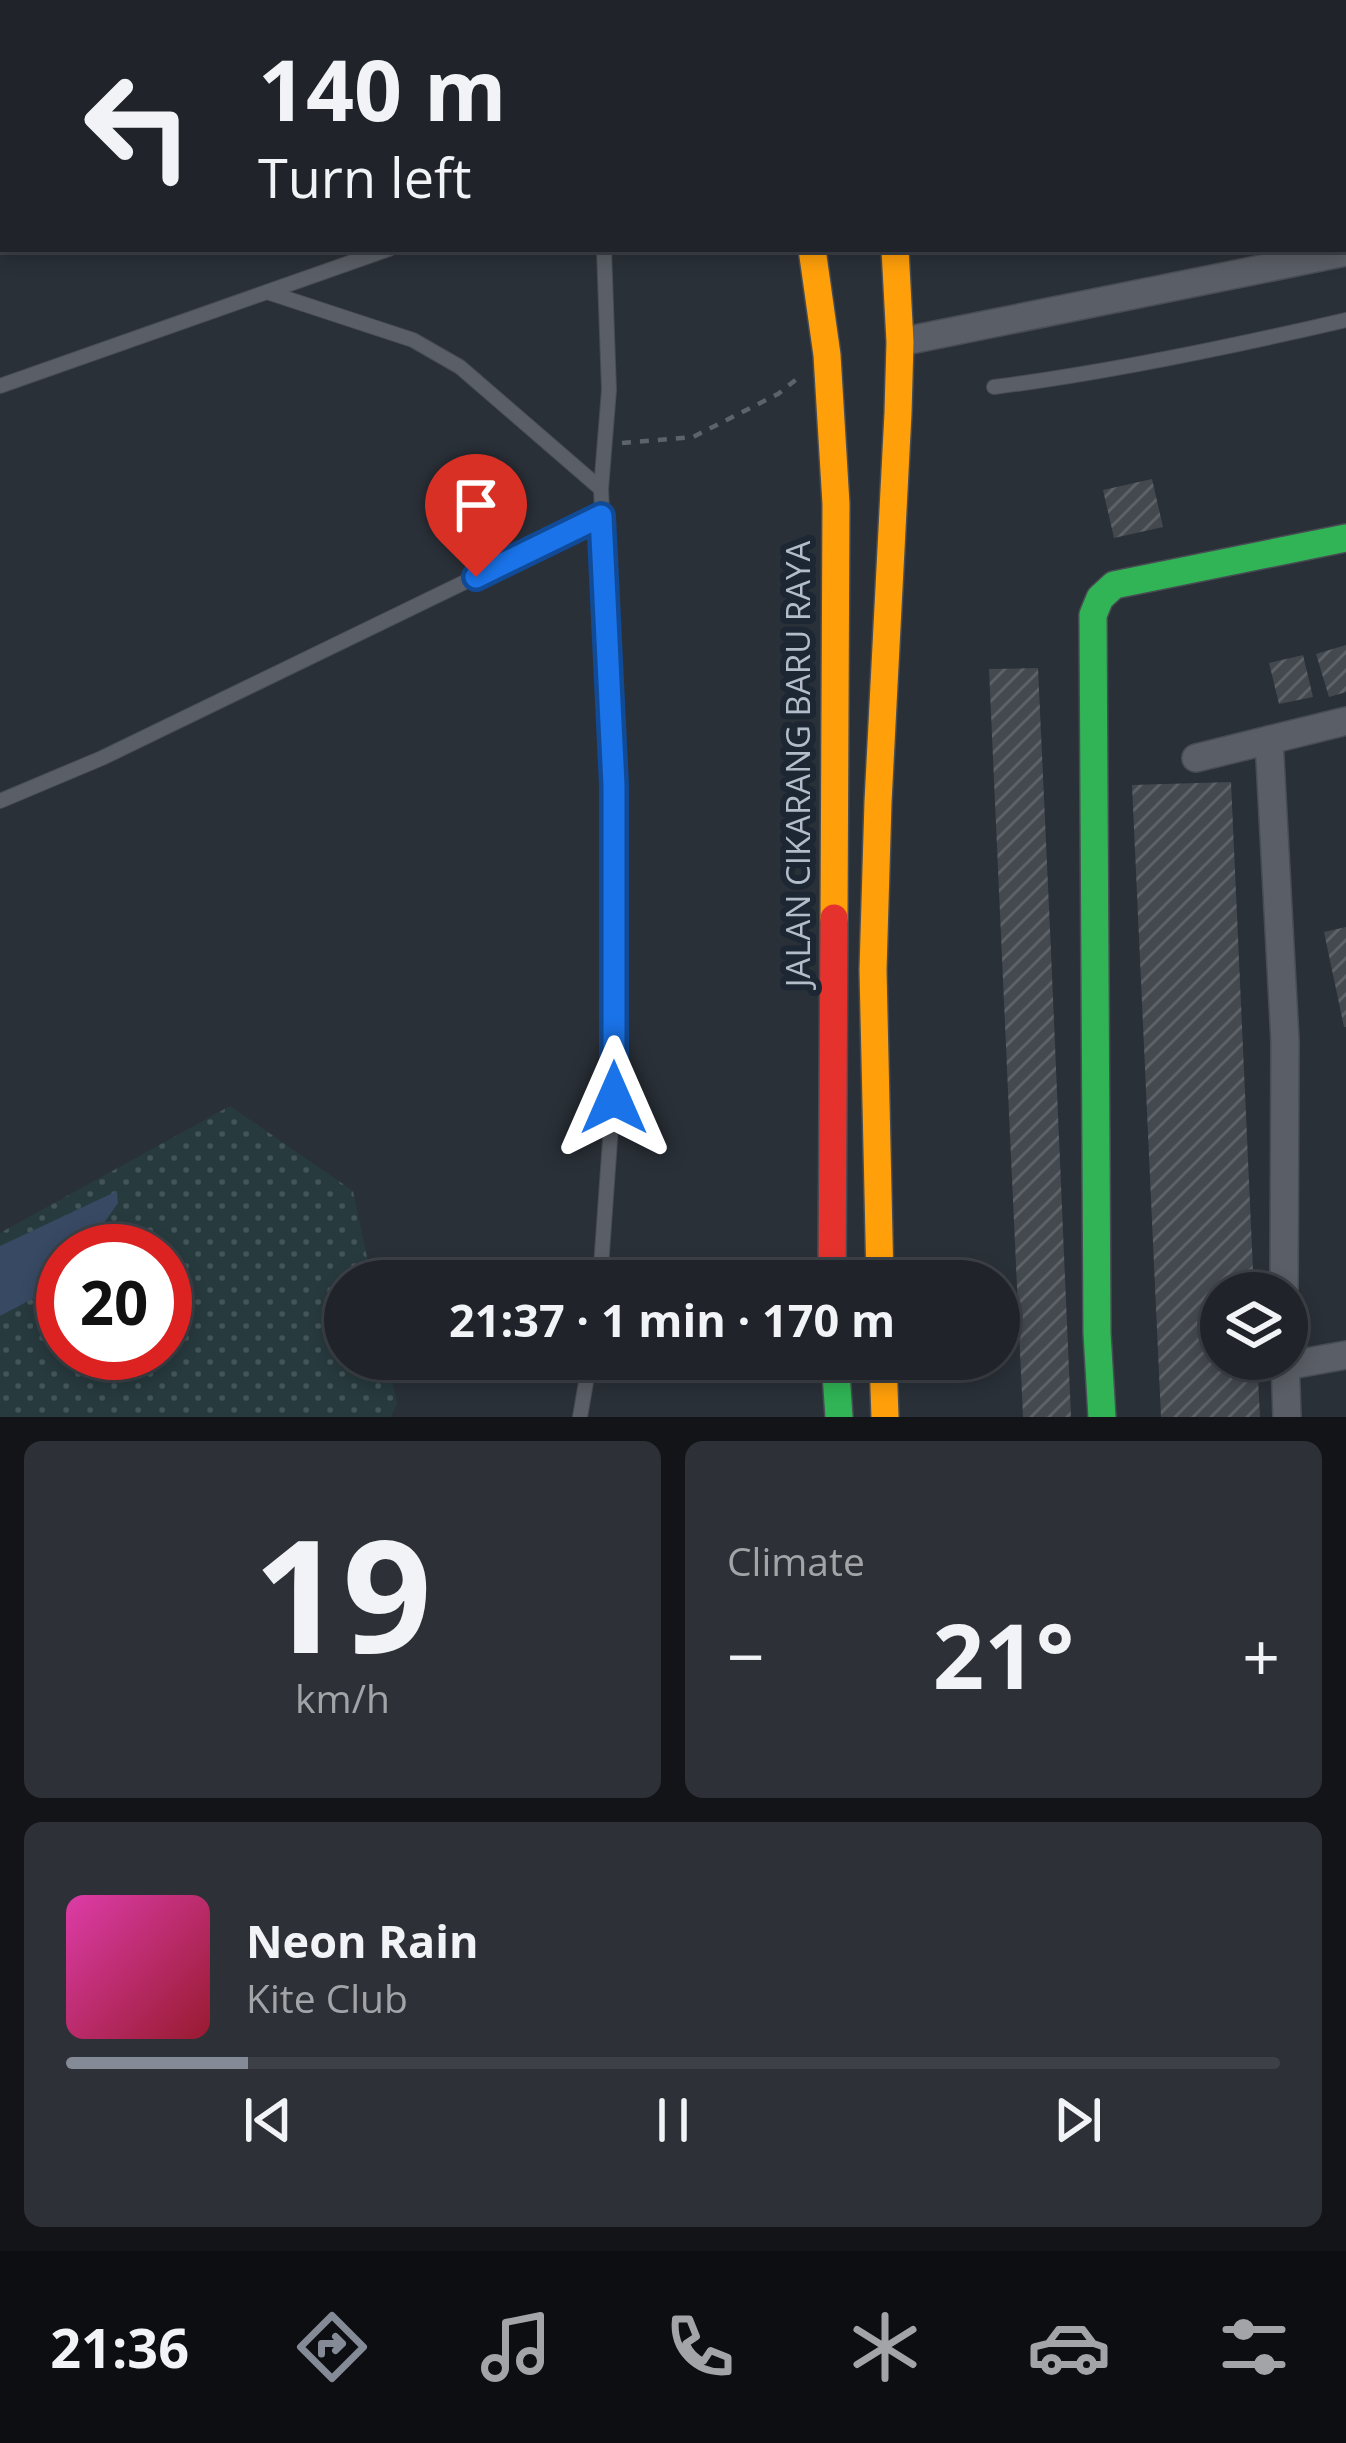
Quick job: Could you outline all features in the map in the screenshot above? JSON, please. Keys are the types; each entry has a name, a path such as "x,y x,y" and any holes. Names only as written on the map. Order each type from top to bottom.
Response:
{"main road":[{"name":"JALAN CIKARANG BARU RAYA","path":"812,252 827,355 836,504 832,1260"},
{"path":"880,1260 874,970 900,342 895,252"},
{"path":"1102,1417 1096,1285 1093,615 1103,592 1114,585 1346,538"},
{"path":"836,1380 839,1417"},
{"path":"884,1380 885,1417"}],"street":[{"path":"900,342 1346,253"},
{"path":"1196,758 1346,721"},
{"path":"1269,740 1285,1041 1284,1272"},
{"path":"1308,1360 1346,1355"},
{"path":"1286,1380 1287,1417"}],"lane":[{"path":"0,386 380,252"},
{"path":"602,1260 614,1098 614,785 601,516 609,390 604,252"},
{"path":"267,292 413,340 444,358 509,407 601,489"},
{"path":"994,387 1245,343 1346,320"},
{"path":"0,801 102,758 601,516"},
{"path":"580,1417 586,1380"}],"path":[{"path":"604,444 693,437 778,394"}],"green space":[{"path":"230,1106 353,1191 368,1260 324,1260 324,1380 392,1380 397,1404 391,1417 0,1417 0,1233"}],"water":[{"path":"117,1191 118,1203 103,1224 47,1224"},
{"path":"36,1229 36,1296 0,1316 0,1246"}],"building":[{"path":"1152,479 1163,527 1114,538 1103,490"},
{"path":"1346,645 1346,692 1329,697 1316,654"},
{"path":"1303,655 1313,697 1279,704 1269,663"},
{"path":"1038,668 1071,1417 1023,1417 1020,1260 1016,1260 989,669"},
{"path":"1231,782 1253,1272 1200,1272 1200,1380 1258,1380 1260,1417 1161,1417 1132,785"},
{"path":"1346,927 1346,1027 1344,1027 1324,932"}],"traffic: fast":[{"path":"1102,1417 1097,1333 1093,615 1100,598 1114,585 1346,538"},
{"path":"836,1380 839,1417"}],"traffic: slow":[{"path":"812,252 827,355 836,504 834,918"},
{"path":"880,1260 873,970 898,413 895,252"},
{"path":"884,1380 885,1417"}],"traffic: jam":[{"path":"832,1260 834,918"}],"route":[{"path":"476,577 601,516 614,785 614,1098"}]}
